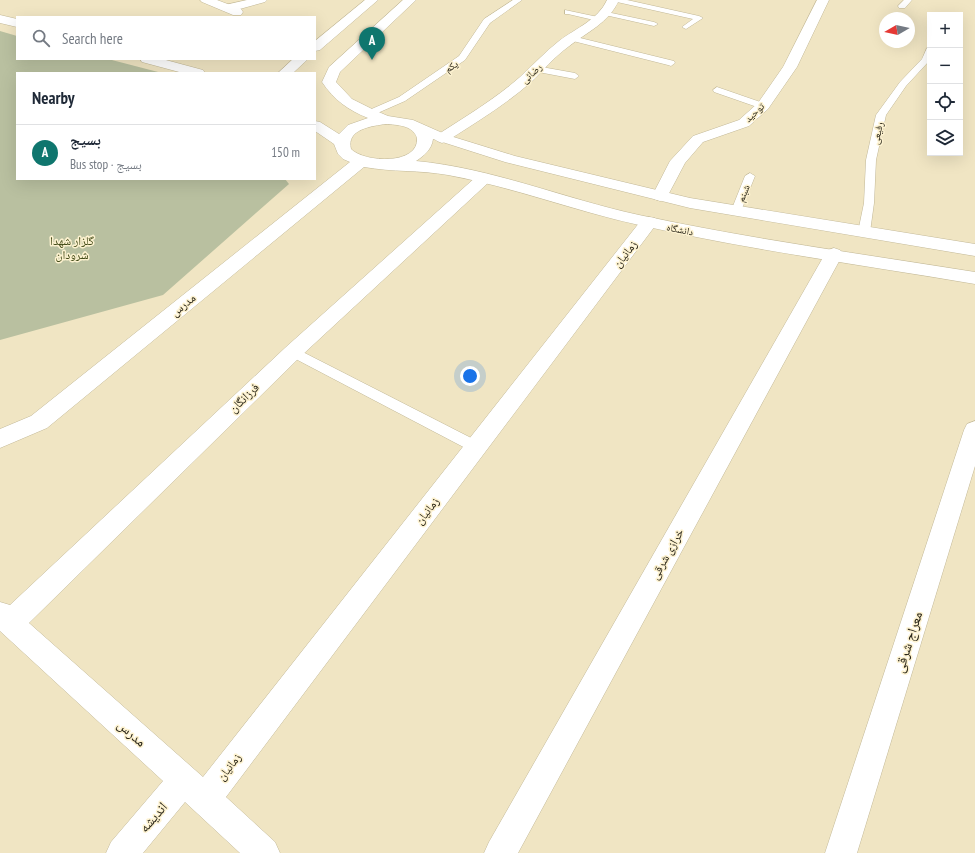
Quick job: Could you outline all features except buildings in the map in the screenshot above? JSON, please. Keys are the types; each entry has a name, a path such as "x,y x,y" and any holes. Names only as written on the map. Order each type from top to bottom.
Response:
{"street":[{"path":"206,0 247,16"},
{"path":"237,12 261,0"},
{"path":"316,46 372,0"},
{"path":"386,120 343,101 329,82 334,70 410,0"},
{"name":"رضائی","path":"442,138 486,109 525,79 546,58 592,25 612,6 613,0"},
{"name":"توحید","path":"660,196 678,161 698,139 744,123 762,106 790,67 823,0"},
{"path":"0,19 16,23"},
{"path":"322,28 342,25"},
{"path":"151,60 194,72"},
{"path":"286,72 296,61"},
{"path":"360,162 350,157 343,150 342,142 345,135 352,129 374,121 386,120 410,123 442,138 510,159 690,203 975,250"},
{"path":"316,126 342,142"},
{"path":"389,164 403,161 415,156 423,149 426,141 424,134 419,128"},
{"name":"دانشگاه","path":"360,162 374,164 413,164 483,179 619,216 684,230 975,278"},
{"name":"مدرس","path":"0,439 39,422 360,162"},
{"name":"فرزانگان","path":"5,618 483,179"},
{"name":"زمانیان","path":"194,790 476,447 650,222"},
{"name":"خرازی شرقی","path":"500,853 834,254"},
{"name":"معراج شرقی","path":"841,853 975,430"},
{"name":"مدرس","path":"5,618 264,853"},
{"name":"اندیشه","path":"122,853 194,790"}],"lane":[{"name":"یکم","path":"370,113 402,99 462,58 487,21 518,0"},
{"path":"617,0 698,18 686,27"},
{"path":"902,6 908,0"},
{"path":"568,12 654,24"},
{"path":"572,38 671,63"},
{"name":"رفیعی","path":"864,232 869,203 871,160 881,114 902,84 927,58"},
{"path":"536,69 575,76"},
{"path":"717,90 762,106"},
{"name":"شبنم","path":"736,211 750,176"},
{"path":"293,352 476,447"}],"green space":[{"name":"گلزار شهدا شرودان","path":"0,31 16,36 16,60 112,60 158,72 16,72 16,180 286,180 289,184 163,295 0,340"}],"place":[{"name":"بسیج","path":"372,60"}]}
